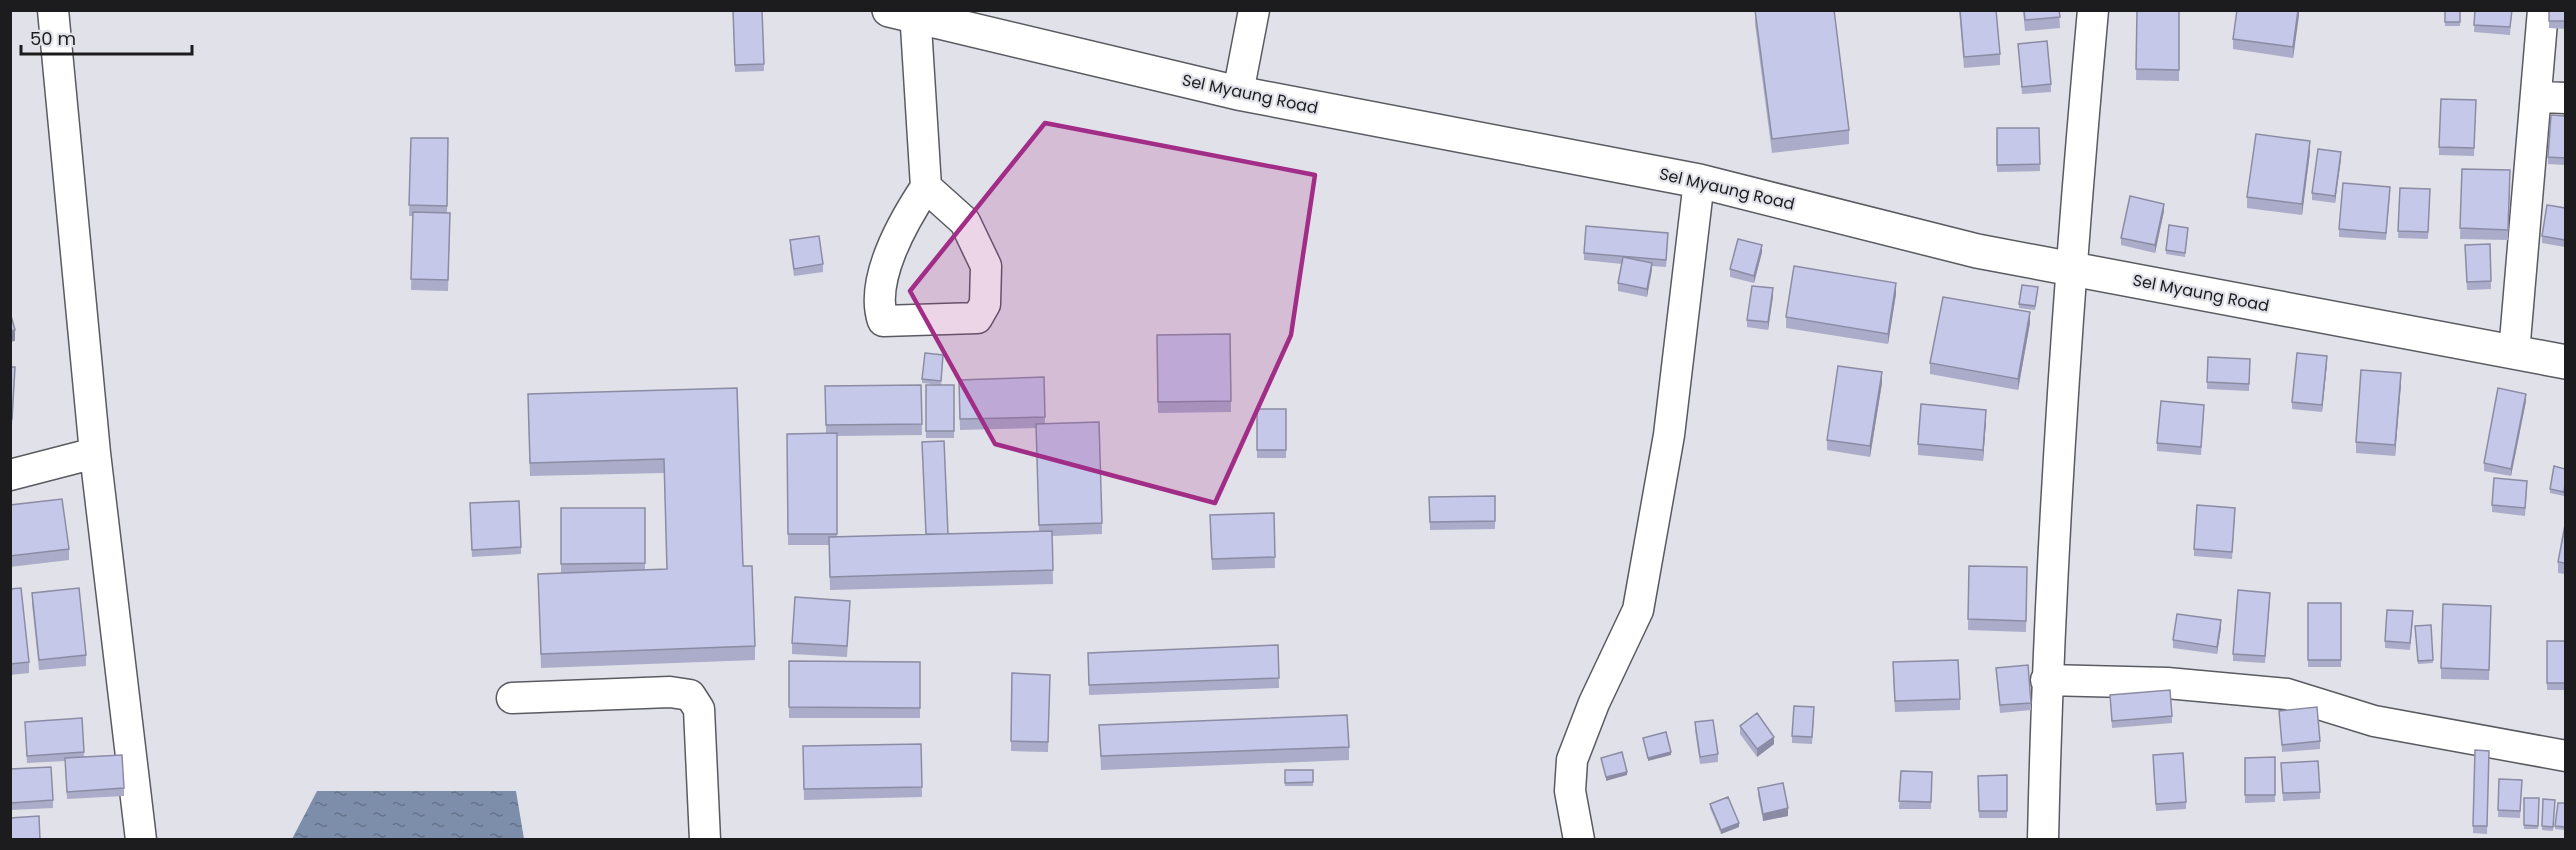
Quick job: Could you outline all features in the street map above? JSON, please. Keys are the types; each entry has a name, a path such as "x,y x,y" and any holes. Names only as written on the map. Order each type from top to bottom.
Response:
{"main road":[{"name":"Sel Myaung Road","path":"906,12 1238,93 1699,181 1977,251 2565,362"}],"street":[{"path":"53,10 95,453 141,840"},
{"path":"1238,93 1254,10"},
{"path":"2043,840 2046,680 2070,268 2093,10"},
{"path":"2514,353 2551,98 2543,10"},
{"path":"906,12 927,186 965,222 986,266 985,304 976,318 883,321 879,309 887,260 903,222 927,186"},
{"path":"1579,840 1570,790 1572,760 1594,703 1638,610 1669,435 1699,181"},
{"path":"10,475 95,453"},
{"path":"2046,680 2167,683 2288,694 2374,722 2565,756"},
{"path":"512,698 670,692 690,695 699,709 705,840"}],"highlighted area":[{"path":"1045,123 1315,175 1291,335 1215,503 995,444 910,291"}],"water":[{"path":"317,791 516,791 524,839 292,839"}],"building":[{"path":"733,10 762,10 764,64 735,65"},
{"path":"1755,10 1834,10 1849,130 1772,139"},
{"path":"1960,10 1996,10 2000,54 1964,57"},
{"path":"2024,10 2059,10 2060,17 2025,20"},
{"path":"2137,10 2179,10 2179,70 2136,69"},
{"path":"2237,10 2298,10 2293,47 2233,39"},
{"path":"2445,10 2460,10 2460,22 2445,22"},
{"path":"2475,10 2512,10 2510,27 2474,25"},
{"path":"2549,10 2565,10 2565,21 2549,21"},
{"path":"2047,41 2051,84 2022,87 2018,44"},
{"path":"2441,99 2476,100 2474,148 2439,147"},
{"path":"2551,115 2565,116 2565,158 2548,157"},
{"path":"1997,128 2039,128 2040,164 1997,165"},
{"path":"2256,134 2310,141 2302,204 2247,197"},
{"path":"411,138 448,138 447,206 409,205"},
{"path":"2318,149 2341,152 2335,196 2312,193"},
{"path":"2462,169 2510,170 2508,230 2460,228"},
{"path":"2343,183 2390,187 2386,233 2339,229"},
{"path":"2400,188 2430,189 2428,232 2398,231"},
{"path":"2130,196 2164,204 2155,245 2121,238"},
{"path":"2547,205 2565,208 2565,240 2542,236"},
{"path":"413,212 450,213 448,280 411,279"},
{"path":"2169,225 2188,228 2185,253 2166,250"},
{"path":"1586,226 1668,233 1666,260 1584,253"},
{"path":"819,236 823,264 794,269 790,240"},
{"path":"1738,239 1762,245 1754,276 1730,269"},
{"path":"2490,244 2491,281 2467,282 2465,245"},
{"path":"1623,257 1652,263 1647,289 1618,283"},
{"path":"1794,266 1896,283 1888,334 1786,317"},
{"path":"2022,285 2038,287 2035,306 2019,304"},
{"path":"1752,286 1773,288 1768,322 1747,320"},
{"path":"1943,297 2030,312 2018,379 1930,363"},
{"path":"10,312 15,330 10,331"},
{"path":"1230,334 1231,401 1158,402 1157,335"},
{"path":"925,353 943,355 941,381 922,379"},
{"path":"2297,353 2327,356 2322,405 2292,402"},
{"path":"2208,357 2250,359 2249,384 2207,382"},
{"path":"1838,366 1882,372 1870,446 1827,440"},
{"path":"10,367 15,367 12,419 10,419"},
{"path":"2361,370 2401,373 2395,445 2356,442"},
{"path":"1044,377 1045,417 960,419 959,380"},
{"path":"921,385 922,424 826,425 825,386"},
{"path":"926,385 954,385 954,431 926,431"},
{"path":"737,388 743,566 752,566 755,646 541,654 538,574 667,569 664,459 530,463 528,394"},
{"path":"2498,388 2526,394 2511,469 2484,463"},
{"path":"2161,401 2204,405 2201,447 2157,443"},
{"path":"1921,404 1986,410 1983,450 1918,444"},
{"path":"1257,409 1286,409 1286,450 1257,450"},
{"path":"1099,422 1102,523 1039,525 1036,424"},
{"path":"837,433 837,534 788,534 787,434"},
{"path":"944,441 948,534 926,534 922,442"},
{"path":"2554,466 2565,469 2564,492 2550,489"},
{"path":"2494,478 2527,481 2525,508 2492,505"},
{"path":"1495,496 1495,521 1430,522 1429,497"},
{"path":"62,499 69,549 10,556 10,505"},
{"path":"519,501 521,547 472,550 470,503"},
{"path":"2197,505 2235,508 2232,552 2194,549"},
{"path":"561,508 645,508 645,563 561,564"},
{"path":"1274,513 1275,557 1212,559 1210,515"},
{"path":"2565,525 2565,563 2558,562"},
{"path":"1052,531 1053,570 830,577 829,537"},
{"path":"1969,566 2027,567 2026,621 1968,619"},
{"path":"21,588 29,662 10,664 10,589"},
{"path":"79,588 86,655 39,660 32,593"},
{"path":"2238,590 2270,593 2265,656 2233,654"},
{"path":"795,597 850,601 847,646 792,643"},
{"path":"2308,603 2341,603 2341,660 2308,660"},
{"path":"2443,604 2491,606 2489,670 2441,668"},
{"path":"2387,610 2413,611 2410,643 2385,641"},
{"path":"2177,614 2221,620 2217,647 2173,640"},
{"path":"2431,625 2433,660 2418,661 2415,626"},
{"path":"2547,641 2565,641 2565,683 2547,683"},
{"path":"1278,645 1279,678 1089,685 1088,653"},
{"path":"1958,660 1960,699 1895,701 1893,662"},
{"path":"789,661 920,662 920,708 789,707"},
{"path":"2028,665 2031,703 2000,705 1996,668"},
{"path":"1012,673 1050,675 1048,742 1011,741"},
{"path":"2170,690 2172,716 2112,721 2110,695"},
{"path":"1794,706 1814,707 1812,737 1792,736"},
{"path":"2317,707 2320,741 2282,745 2279,711"},
{"path":"1757,713 1774,737 1757,749 1740,726"},
{"path":"1347,715 1349,747 1101,756 1099,725"},
{"path":"82,718 84,752 27,756 25,722"},
{"path":"1713,720 1718,754 1700,757 1695,722"},
{"path":"1666,732 1671,752 1648,758 1643,738"},
{"path":"921,744 922,787 804,789 803,746"},
{"path":"2475,750 2489,751 2487,826 2473,826"},
{"path":"1622,752 1627,772 1606,777 1601,758"},
{"path":"2183,753 2186,802 2156,804 2153,755"},
{"path":"122,755 124,788 67,792 65,758"},
{"path":"2275,757 2275,795 2245,795 2245,758"},
{"path":"2318,761 2320,792 2283,793 2281,763"},
{"path":"51,767 53,800 10,803 10,769"},
{"path":"1285,770 1313,770 1313,782 1285,783"},
{"path":"1901,771 1932,772 1931,802 1899,801"},
{"path":"2007,775 2007,811 1979,811 1978,776"},
{"path":"2499,779 2522,780 2520,811 2498,810"},
{"path":"1783,783 1788,808 1763,814 1758,788"},
{"path":"1728,797 1739,823 1721,830 1710,804"},
{"path":"2524,798 2539,798 2538,826 2524,825"},
{"path":"2543,799 2555,800 2553,827 2542,826"},
{"path":"2558,803 2565,803 2565,827 2555,826"},
{"path":"39,816 40,840 10,840 10,818"}]}
